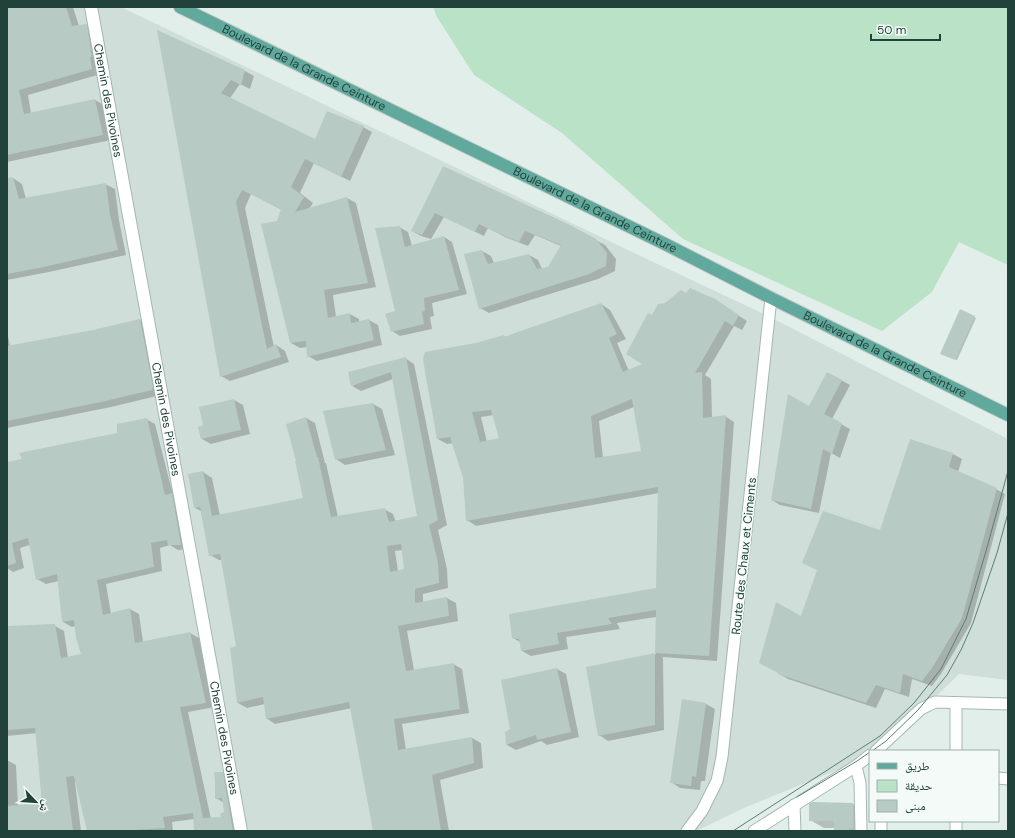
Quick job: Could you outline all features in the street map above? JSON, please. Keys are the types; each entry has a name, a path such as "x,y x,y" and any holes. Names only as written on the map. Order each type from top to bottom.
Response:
{"main road":[{"name":"Boulevard de la Grande Ceinture","path":"180,7 665,244 1008,415"}],"street":[{"name":"Chemin des Pivoines","path":"91,7 241,831"},
{"name":"Route des Chaux et Ciments","path":"687,831 702,811 717,781 722,757 771,298"},
{"path":"878,750 921,709 936,702 1008,704"},
{"path":"956,703 956,750"},
{"path":"754,831 869,757"},
{"path":"856,766 860,783 861,831"},
{"path":"794,805 795,831"},
{"name":"Route des Chaux et Ciments","path":"697,831 702,811"}],"shaded area":[{"path":"7,7 121,7 768,316 1008,439 1008,680 959,674 881,750 869,750 869,757 746,807 696,831 7,831"}],"green space":[{"path":"433,7 1008,7 1008,265 959,242 932,292 882,331 683,239 562,133 474,75 437,17"}],"building":[{"path":"7,7 66,7 72,26 87,24 92,57 90,57 92,69 19,90 24,114 95,99 103,135 7,155"},
{"path":"157,30 245,70 241,85 231,80 221,93 315,139 327,111 364,126 341,177 305,159 291,187 304,197 295,212 347,197 368,283 324,290 328,318 350,313 351,323 369,319 374,340 307,357 306,341 290,343 261,224 277,221 281,209 242,190 236,202 267,349 276,344 281,357 220,377"},
{"path":"443,166 568,224 596,239 607,253 606,266 589,274 479,309 464,254 482,250 488,264 529,254 537,269 548,267 561,245 525,231 519,242 479,224 475,232 435,213 422,235 411,231"},
{"path":"13,177 19,199 106,183 110,214 118,250 7,274 7,178"},
{"path":"400,226 405,247 444,236 459,290 424,298 425,311 422,312 424,324 391,332 385,314 395,311 375,228"},
{"path":"690,288 715,299 739,315 733,326 725,321 695,373 702,372 703,418 726,415 709,656 655,653 656,610 608,618 612,624 557,633 559,644 521,651 519,639 512,638 509,614 656,588 658,487 466,521 463,478 450,437 437,439 423,358 425,352 476,343 504,335 504,337 601,303 617,334 609,338 623,372 642,364 626,354 648,313 652,315 658,304 665,303 681,290 686,293","holes":["632,399 641,451 595,458 591,416","491,410 499,438 480,442 472,412"]},
{"path":"960,309 975,316 955,360 940,354"},
{"path":"140,319 153,387 152,390 7,421 7,346 93,330"},
{"path":"406,357 438,520 429,525 438,563 439,583 415,589 415,603 447,597 449,616 398,626 406,671 454,663 460,709 394,719 398,750 472,737 474,763 432,775 441,831 373,831 349,702 266,719 263,697 237,703 230,648 236,646 220,554 209,556 200,507 194,508 188,474 203,471 212,516 303,498 296,461 286,424 306,417 318,457 331,517 385,508 389,522 417,516 391,372 351,386 348,372","holes":["401,544 404,569 390,572 387,546"]},
{"path":"827,372 842,380 824,414 842,423 832,454 823,449 811,509 771,500 788,394 809,406"},
{"path":"234,399 241,430 201,439 198,427 203,425 199,407"},
{"path":"373,403 386,450 335,460 323,411"},
{"path":"147,418 165,495 172,493 181,545 168,545 167,540 151,543 154,567 97,580 103,615 130,608 135,643 190,632 206,703 180,707 203,818 221,817 220,814 224,812 222,798 215,799 214,772 223,772 233,831 194,831 193,813 163,817 165,828 121,831 87,831 74,776 66,777 73,831 7,831 7,806 42,803 35,728 7,730 7,626 55,624 61,658 81,654 76,638 74,620 62,622 57,574 36,580 28,538 12,543 16,563 7,566 7,462 22,459 19,453 117,433 117,424"},
{"path":"910,439 953,453 949,467 997,488 962,618 932,668 922,681 903,674 900,693 876,685 866,703 778,674 759,663 776,602 801,616 817,570 802,563 823,511 880,530"},
{"path":"655,653 655,725 598,736 586,667"},
{"path":"557,668 571,732 537,740 536,735 506,745 505,732 510,729 501,680"},
{"path":"682,699 706,703 696,777 692,776 691,786 670,783"},
{"path":"812,802 853,803 853,828 849,828 849,831 834,831 834,821 809,821 809,804"}],"tram line":[{"path":"733,831 880,736 914,703 941,669 966,619 1008,471"},
{"path":"873,750 886,741 918,710 947,675 961,650 973,623 997,553 1008,513"},
{"path":"797,797 869,753"}]}
